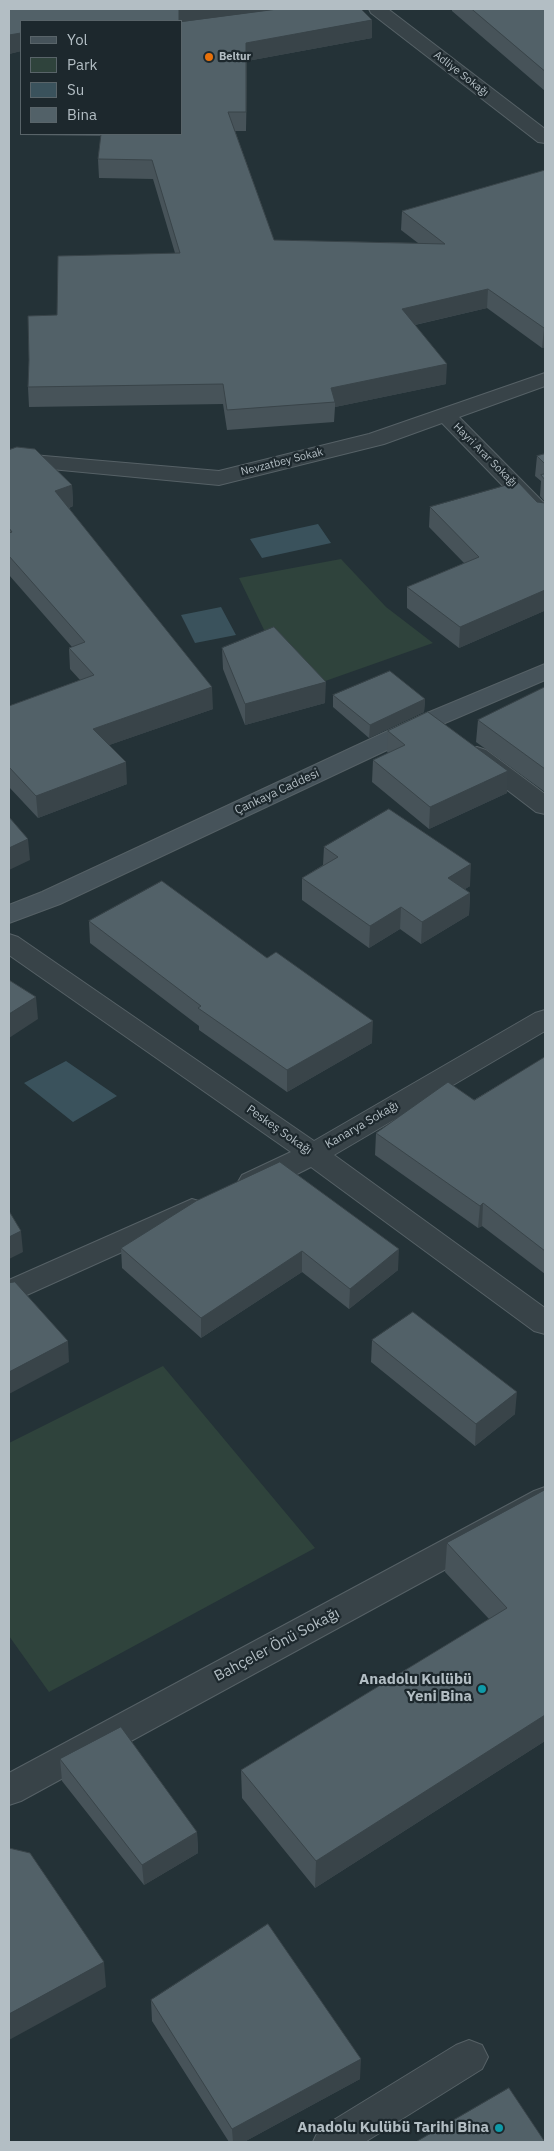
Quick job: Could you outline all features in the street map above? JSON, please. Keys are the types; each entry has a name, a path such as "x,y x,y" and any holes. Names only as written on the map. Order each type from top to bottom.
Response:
{"street":[{"name":"Adliye Sokağı","path":"377,9 545,138"},
{"name":"Nevzatbey Sokak","path":"9,459 219,478 376,439 545,379"},
{"name":"Hayri Arar Sokağı","path":"445,414 545,516"},
{"name":"Çankaya Caddesi","path":"9,915 51,898 429,720 545,671"},
{"path":"429,720 545,806"},
{"name":"Peskeş Sokağı","path":"9,943 313,1154 545,1323"},
{"name":"Kanarya Sokağı","path":"9,1292 313,1154 545,1018"},
{"name":"Bahçeler Önü Sokağı","path":"9,1790 545,1500"},
{"path":"332,2142 469,2057"}],"green space":[{"path":"341,559 386,607 433,643 314,685 266,634 239,578"},
{"path":"163,1366 315,1548 49,1692 9,1636 9,1443"}],"water":[{"path":"318,524 331,543 262,558 250,539"},
{"path":"221,607 236,635 195,643 181,615"},
{"path":"66,1061 117,1096 73,1122 24,1083"}],"building":[{"path":"9,9 180,9 179,20 20,20 20,33 9,35"},
{"path":"278,9 361,9 372,20 246,43 246,112 228,112 274,240 445,244 402,211 545,170 545,328 488,289 402,309 447,364 331,388 335,402 227,410 223,384 28,387 28,316 57,315 58,256 180,253 152,160 98,159 101,135 182,135 182,22"},
{"path":"472,9 545,9 545,71"},
{"path":"17,447 35,449 72,485 55,491 212,687 93,729 126,762 36,796 9,767 9,706 94,675 69,648 85,642 9,556 9,533 12,532 9,528 9,450"},
{"path":"545,454 545,464 537,456"},
{"path":"518,482 537,502 545,503 545,590 460,627 407,587 479,557 430,507"},
{"path":"274,627 326,682 245,704 222,648"},
{"path":"390,671 425,699 370,725 333,695"},
{"path":"545,687 545,769 478,720"},
{"path":"428,712 508,771 430,807 373,760 405,745 388,731"},
{"path":"389,809 471,864 448,878 470,893 422,922 401,907 370,926 302,878 338,857 324,847"},
{"path":"9,817 28,839 9,848"},
{"path":"162,881 267,958 276,952 373,1021 287,1070 198,1008 201,1006 89,921"},
{"path":"9,980 36,997 9,1014"},
{"path":"545,1057 545,1251 483,1203 480,1206 376,1133 448,1082 474,1100"},
{"path":"280,1162 399,1249 350,1289 302,1251 201,1318 121,1248 196,1201"},
{"path":"9,1211 21,1231 9,1237"},
{"path":"15,1282 68,1341 9,1372 9,1283"},
{"path":"413,1312 517,1392 476,1424 372,1340"},
{"name":"Anadolu Kulübü Yeni Bina","path":"545,1490 545,1715 316,1861 241,1770 507,1608 447,1543"},
{"path":"121,1727 197,1832 142,1865 60,1759"},
{"path":"9,1848 30,1853 104,1962 9,2014"},
{"path":"268,1924 361,2059 232,2129 151,2000"},
{"path":"509,2088 545,2142 416,2142"}],"place":[{"name":"Beltur","path":"209,57"},
{"name":"Anadolu Kulübü Yeni Bina","path":"482,1689"},
{"name":"Anadolu Kulübü Tarihi Bina","path":"499,2128"}]}
